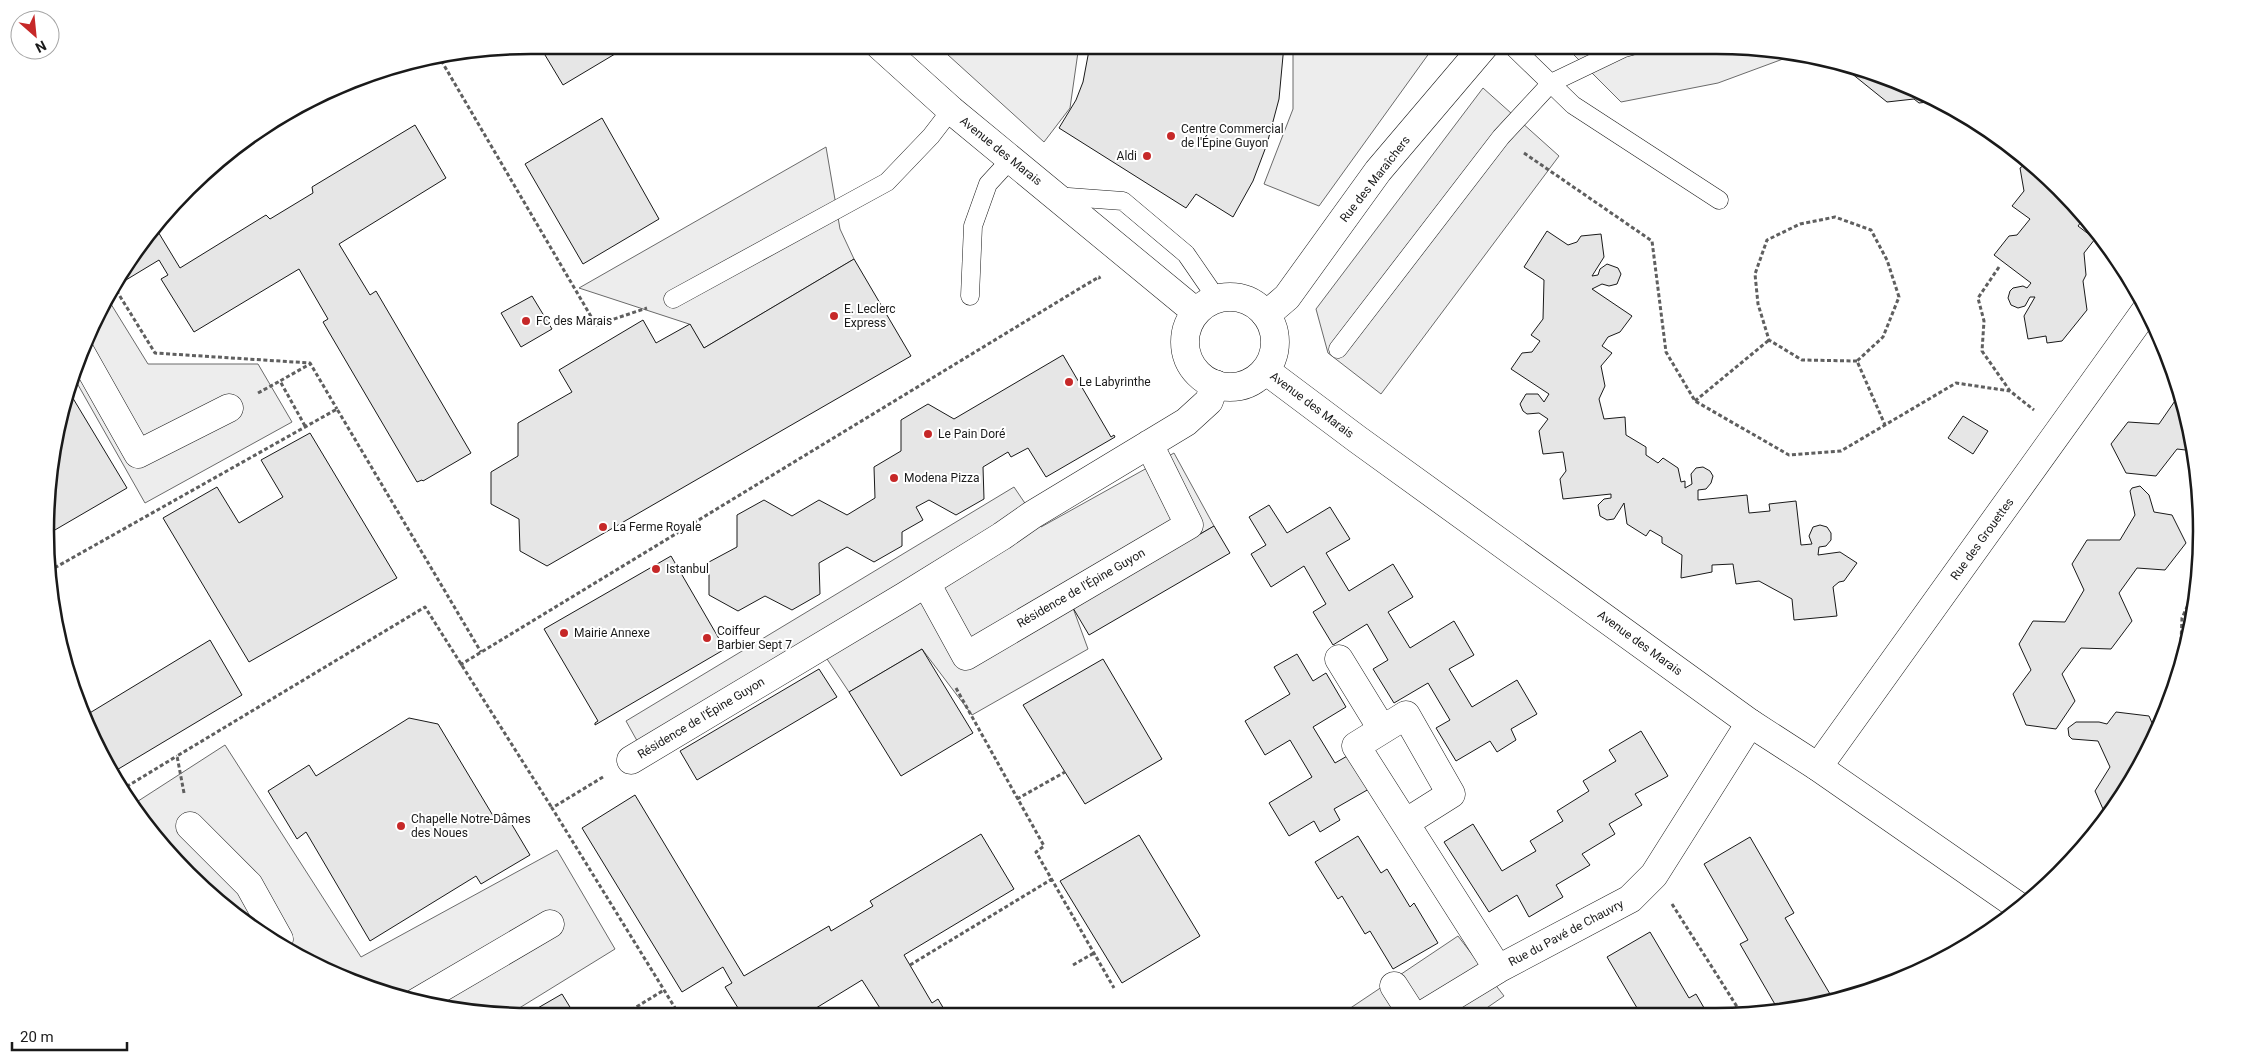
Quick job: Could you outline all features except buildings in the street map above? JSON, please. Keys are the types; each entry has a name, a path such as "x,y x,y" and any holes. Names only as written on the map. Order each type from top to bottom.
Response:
{"street":[{"name":"Avenue des Marais","path":"889,54 951,110 1055,196 1207,305"},
{"name":"Rue des Maraîchers","path":"1266,315 1287,297 1378,171 1478,54"},
{"path":"1215,384 1202,377 1193,366 1187,353 1185,339 1189,324 1207,305 1231,297 1244,299 1256,305 1266,315"},
{"name":"Avenue des Marais","path":"1215,384 1228,386 1242,385 1255,379 1265,370 1275,348 1275,336 1266,315"},
{"name":"Rue des Grouettes","path":"1818,767 2142,316"},
{"path":"85,361 138,454 228,408"},
{"name":"Avenue des Marais","path":"1265,370 1750,723 1818,767 2015,904"},
{"name":"Résidence de l'Épine Guyon","path":"631,760 926,583 1032,515 1186,422 1210,401 1215,384"},
{"name":"Résidence de l'Épine Guyon","path":"926,583 966,656 1189,525 1149,444"},
{"path":"1339,659 1382,729"},
{"name":"Rue du Pavé de Chauvry","path":"1405,823 1451,794 1406,716 1356,746 1405,823 1498,969"},
{"name":"Rue du Pavé de Chauvry","path":"1434,1008 1498,969 1630,899 1654,875 1750,723"},
{"path":"190,826 249,886 276,934"},
{"path":"427,996 550,924"},
{"path":"1394,986 1408,1008"}],"lane":[{"path":"1521,54 1573,105 1719,200"},
{"path":"1338,349 1501,137 1551,82 1611,54"},
{"path":"673,299 887,182 931,136 951,110"},
{"path":"970,296 973,226 988,184 1011,158"},
{"path":"1055,196 1123,201 1186,254 1207,305"}],"path":[{"path":"442,62 596,325 673,299"},
{"path":"1501,137 1652,241 1666,352 1696,401 1789,455 1841,451 1956,383 2010,391"},
{"path":"1835,217 1871,230 1887,260 1899,296 1883,337 1857,361 1802,360 1769,340 1758,304 1755,274 1767,240 1800,224 1835,217"},
{"path":"1999,267 1978,298 1984,321 1982,351 2010,391 2061,430"},
{"path":"460,665 1090,282 1099,277 1106,284"},
{"path":"117,293 155,353 310,364"},
{"path":"1696,401 1769,340"},
{"path":"1857,361 1885,425"},
{"path":"310,364 481,652"},
{"path":"305,426 280,381 310,364"},
{"path":"56,567 337,409"},
{"path":"128,786 426,607 460,665 552,808 675,1008"},
{"path":"2181,637 2182,618 2187,608"},
{"path":"952,680 1044,846 1036,852 1114,988"},
{"path":"178,756 190,826"},
{"path":"552,808 631,760"},
{"path":"1017,799 1065,772"},
{"path":"1654,875 1738,1007"},
{"path":"910,965 1052,879"},
{"path":"1073,965 1094,952"},
{"path":"635,1008 664,990"}],"shaded area":[{"path":"947,54 1078,54 1070,108 1044,142"},
{"path":"1293,54 1429,54 1319,206 1264,184 1293,109"},
{"path":"1573,54 1716,54 1783,59 1718,83 1621,102"},
{"path":"1483,88 1559,156 1381,394 1328,353 1316,309"},
{"path":"826,147 840,229 854,259 704,348 689,324 579,288"},
{"path":"111,305 148,364 258,364 292,422 145,503 77,384 90,348"},
{"path":"1174,453 1214,526 1073,608 1088,649 972,715 922,649 849,692 823,653 645,755 626,721 1014,487 1041,527"},
{"path":"225,745 361,957 557,850 615,949 520,1008 469,1004 407,992 348,972 320,959 292,944 240,910 216,890 172,846 138,801"},
{"path":"1458,936 1504,996 1487,1008 1350,1008"}],"place":[{"name":"Centre Commercial de l'Épine Guyon","path":"1171,136"},
{"name":"Aldi","path":"1147,156"},
{"name":"E. Leclerc Express","path":"834,316"},
{"name":"FC des Marais","path":"526,321"},
{"name":"Le Labyrinthe","path":"1069,382"},
{"name":"Le Pain Doré","path":"928,434"},
{"name":"Modena Pizza","path":"894,478"},
{"name":"La Ferme Royale","path":"603,527"},
{"name":"Istanbul","path":"656,569"},
{"name":"Mairie Annexe","path":"564,633"},
{"name":"Coiffeur Barbier Sept 7","path":"707,638"},
{"name":"Chapelle Notre-Dames des Noues","path":"401,826"}]}
